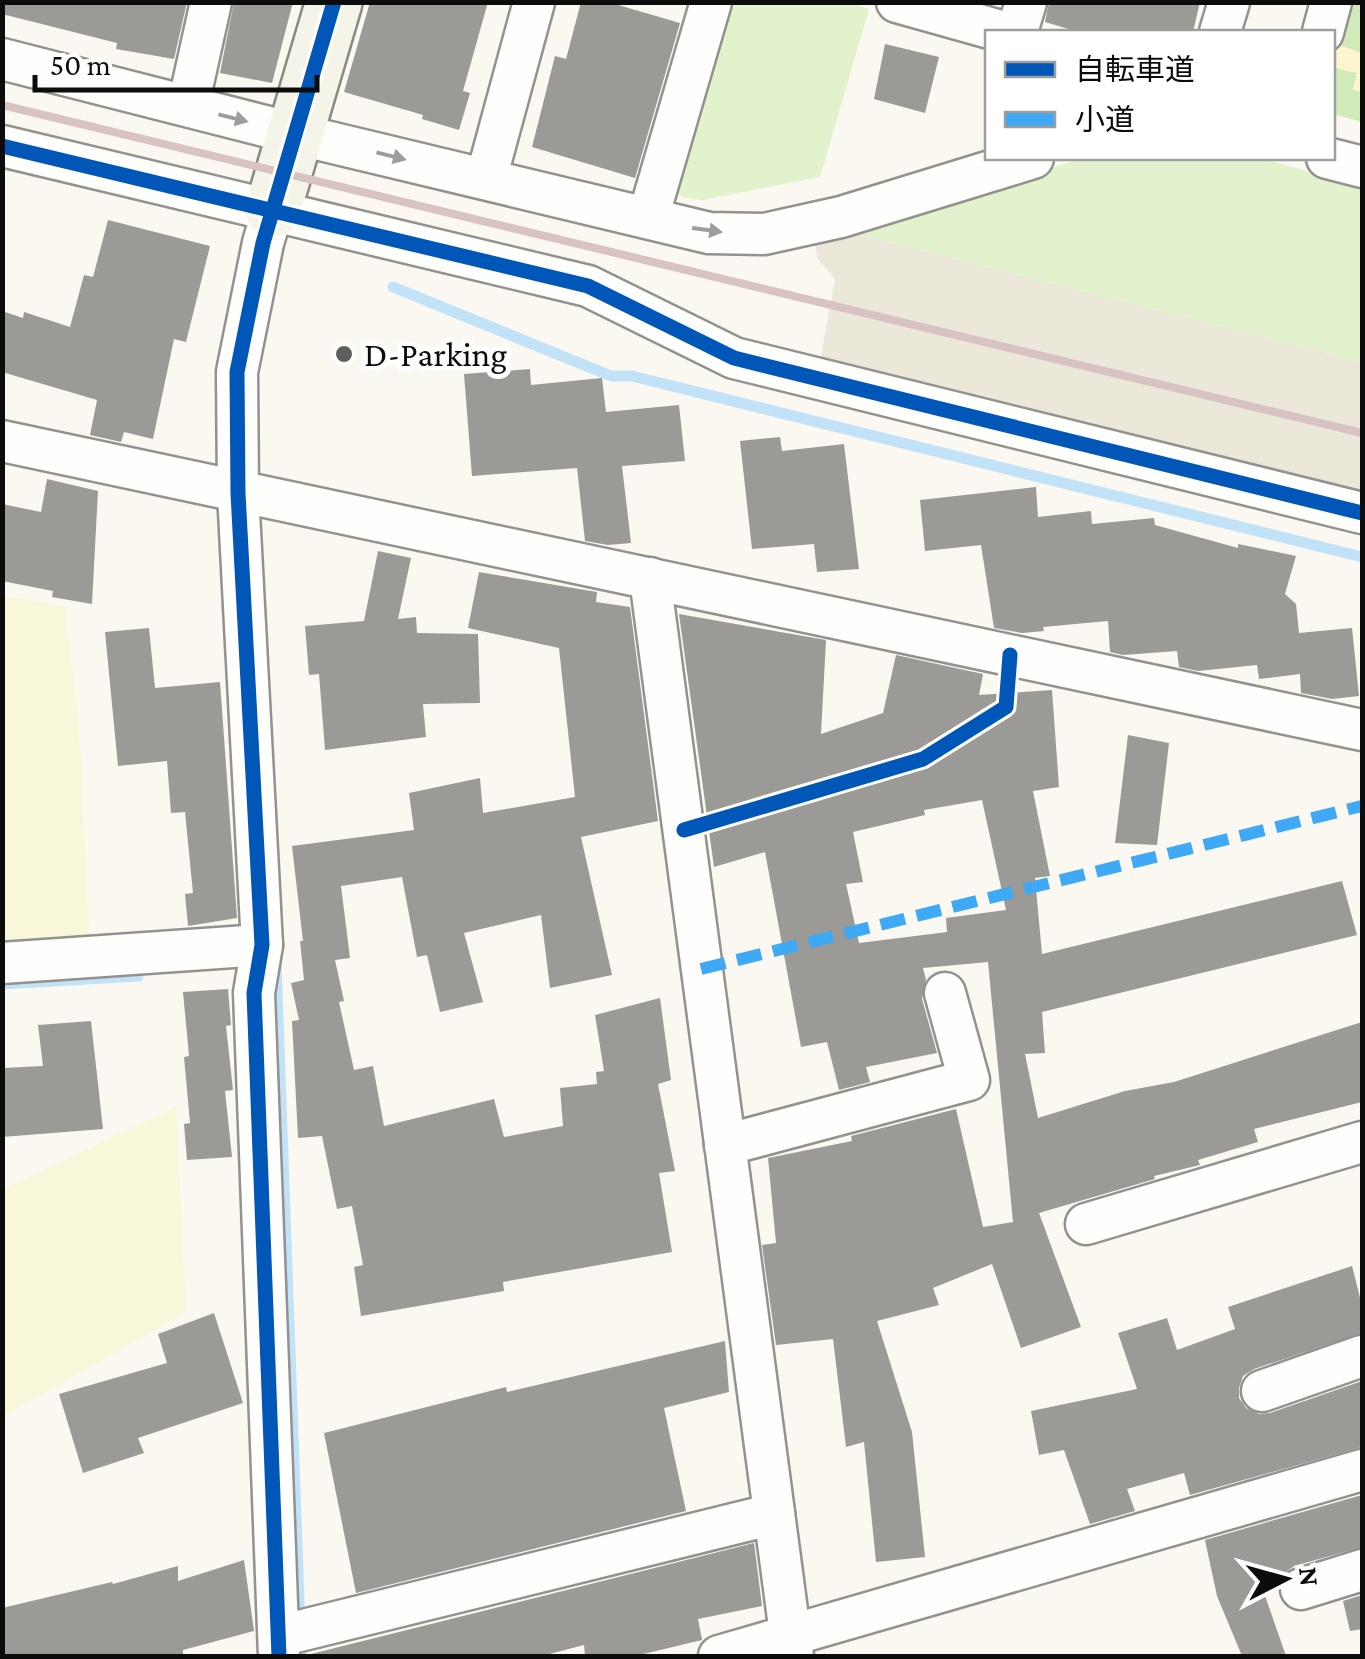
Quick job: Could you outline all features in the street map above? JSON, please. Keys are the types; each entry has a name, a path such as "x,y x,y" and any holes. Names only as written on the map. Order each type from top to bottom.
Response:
{"street":[{"path":"188,106 210,2"},
{"path":"334,2 262,244 237,372 238,493 262,945 254,993 278,1651 774,1514"},
{"path":"486,179 534,2"},
{"path":"648,218 711,2"},
{"path":"897,2 997,30"},
{"path":"1018,30 1026,2"},
{"path":"1221,30 1228,2"},
{"path":"1324,30 1331,2"},
{"path":"2,59 709,233 764,234 842,217 1027,160"},
{"path":"2,146 588,286 734,358 1362,513"},
{"path":"1333,160 1362,168"},
{"path":"2,442 1362,730"},
{"path":"650,578 791,1646"},
{"path":"2,963 262,945"},
{"path":"725,1145 969,1080 945,993"},
{"path":"1086,1224 1362,1142"},
{"path":"1262,1390 1362,1356"},
{"path":"719,1656 791,1646 1362,1470"},
{"path":"1301,1589 1362,1570"}],"shaded area":[{"path":"845,231 1362,362 1362,498 819,366 835,279 817,258 815,238"},
{"path":"3,595 65,607 79,727 89,935 3,942"},
{"path":"176,1107 186,1312 3,1417 3,1189"}],"green space":[{"path":"847,2 869,9 820,177 702,200 674,192 728,3"},
{"path":"1344,3 1362,3 1361,53 1335,44"},
{"path":"1335,68 1357,73 1353,89 1362,92 1362,122 1335,115"},
{"path":"1077,160 1266,160 1362,186 1362,362 845,231"}],"sand":[{"path":"1335,44 1362,53 1362,92 1353,89 1357,73 1335,68"}],"building":[{"path":"2,2 187,2 174,59 116,49 117,43 2,14"},
{"path":"234,2 293,2 272,83 220,73"},
{"path":"370,2 488,2 463,91 470,93 459,130 344,92"},
{"path":"581,2 608,2 680,23 635,178 532,147 555,56 566,59"},
{"path":"1049,2 1200,2 1193,30 1072,30 1045,22"},
{"path":"885,44 939,57 925,113 874,99"},
{"path":"108,220 210,246 186,342 174,339 153,439 124,432 121,442 90,435 97,400 2,372 2,311 23,318 24,312 70,327 84,275 93,277"},
{"path":"530,369 531,385 602,378 606,412 679,405 685,461 622,466 631,543 585,541 577,468 472,476 464,374"},
{"path":"780,437 782,451 844,444 859,569 817,572 814,544 752,549 740,441"},
{"path":"47,479 98,491 92,604 52,597 53,591 2,581 2,504 41,512"},
{"path":"1036,487 1038,517 1091,511 1092,524 1154,518 1155,525 1238,548 1238,544 1296,556 1285,594 1296,604 1299,633 1352,628 1359,696 1332,699 1301,693 1300,674 1259,679 1257,665 1198,671 1179,667 1177,651 1123,655 1110,652 1108,621 1043,627 1044,631 1022,633 994,628 981,545 925,551 920,500"},
{"path":"378,551 411,558 398,619 416,617 417,633 478,634 480,703 423,704 426,737 325,750 319,674 309,675 305,626 364,621"},
{"path":"479,572 597,592 596,602 630,607 658,821 581,837 612,975 550,988 541,915 464,933 483,1002 440,1012 427,955 417,957 402,877 341,886 350,958 335,960 344,1001 339,1002 354,1070 373,1066 384,1126 494,1099 504,1137 563,1126 560,1088 597,1084 596,1072 604,1071 595,1015 660,998 671,1080 658,1084 675,1171 659,1173 672,1252 503,1282 504,1291 361,1316 354,1267 363,1265 352,1206 337,1209 322,1136 298,1138 292,1021 299,1020 291,983 304,980 292,846 414,830 409,793 480,778 483,813 575,797 559,648 468,628"},
{"path":"679,614 826,640 821,734 883,713 896,655 983,674 979,695 1052,690 1059,787 1033,791 1050,876 1035,878 1042,954 1342,881 1357,935 1042,1012 1045,1053 1025,1054 1038,1118 1125,1091 1174,1082 1362,1022 1362,1102 1254,1129 1258,1142 1198,1160 1200,1165 1039,1213 1081,1327 1021,1348 992,1264 933,1288 939,1305 877,1321 912,1432 925,1557 876,1562 864,1442 846,1447 833,1339 776,1345 762,1245 776,1243 768,1158 852,1141 851,1136 956,1109 983,1227 1013,1222 988,962 923,968 926,980 922,999 937,1053 866,1067 870,1082 839,1090 827,1042 801,1047 765,852 714,867","holes":["982,800 1006,910 946,918 947,932 859,943 846,884 863,882 853,832 925,815 924,810"]},
{"path":"149,628 155,688 220,682 237,918 188,926 185,894 193,893 185,812 171,813 167,761 118,766 105,632"},
{"path":"1128,735 1169,743 1157,845 1115,843"},
{"path":"228,989 231,1025 226,1026 233,1090 225,1091 232,1157 187,1160 184,1124 190,1123 184,1057 189,1056 183,992"},
{"path":"91,1021 103,1129 2,1137 2,1068 43,1066 38,1025"},
{"path":"1352,1266 1362,1305 1362,1333 1254,1369 1243,1376 1239,1398 1246,1408 1259,1414 1270,1413 1362,1381 1362,1447 1190,1495 1184,1473 1127,1489 1135,1511 1090,1524 1064,1450 1039,1455 1031,1411 1137,1389 1118,1333 1167,1318 1177,1350 1235,1329 1228,1307"},
{"path":"214,1313 243,1403 138,1438 144,1453 83,1473 59,1394 167,1363 158,1334"},
{"path":"725,1341 729,1392 664,1408 686,1511 356,1593 324,1433 506,1387 507,1392"},
{"path":"1362,1495 1362,1547 1294,1566 1283,1574 1278,1586 1263,1590 1286,1656 1242,1656 1217,1596 1205,1540"},
{"path":"754,1543 762,1606 698,1619 702,1640 635,1656 585,1656 584,1645 542,1656 303,1656"},
{"path":"244,1560 254,1631 183,1650 183,1656 2,1656 2,1608 178,1566 178,1581"},
{"path":"1362,1595 1362,1629 1350,1631 1343,1601"}],"waterway":[{"path":"393,287 611,376 632,376 1362,557"},
{"path":"276,964 301,1656"},
{"path":"2,984 138,976"}],"railway":[{"path":"2,105 1362,433"}],"marked path":[{"path":"701,969 1362,806"}],"cycle path":[{"path":"279,1656 254,993 262,945 238,493 237,372 263,243 334,2"},
{"path":"2,146 588,286 734,358 1362,513"},
{"path":"684,830 923,759 1006,707 1010,655"}],"place":[{"name":"D-Parking","path":"344,354"}]}
